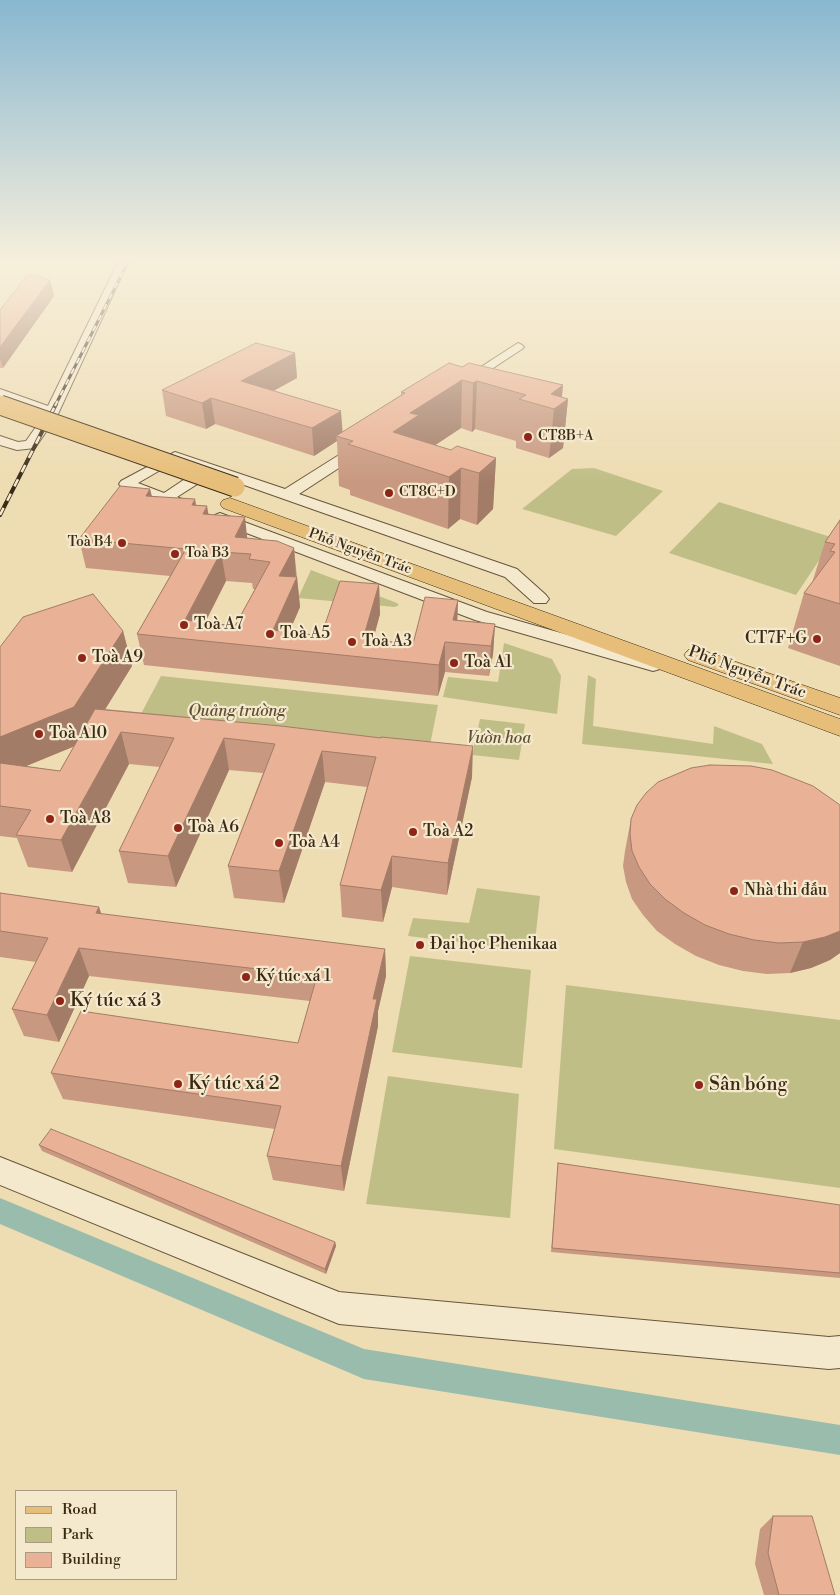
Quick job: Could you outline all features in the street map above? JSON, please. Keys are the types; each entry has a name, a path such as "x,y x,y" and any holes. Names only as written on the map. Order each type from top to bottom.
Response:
{"main road":[{"name":"Phố Nguyễn Trác","path":"0,399 220,496 840,728"},
{"name":"Phố Nguyễn Trác","path":"0,421 220,496 540,599 840,707"}],"street":[{"path":"0,440 17,446 30,446 52,412 89,334"},
{"path":"447,392 518,347"},
{"path":"0,399 52,412"},
{"path":"287,495 377,438"},
{"name":"Phố Nguyễn Trác","path":"540,599 511,573 175,456 126,484 482,616 719,684"},
{"path":"165,499 212,468"},
{"path":"0,1171 340,1308 829,1353 840,1352"}],"green space":[{"path":"594,468 663,491 616,536 522,509 572,469"},
{"path":"719,502 834,538 796,595 669,553"},
{"path":"311,570 399,605 395,607 298,598"},
{"path":"504,643 552,659 561,676 557,714 443,697 448,677 498,682"},
{"path":"588,675 596,679 593,726 713,744 714,726 762,744 773,764 582,744"},
{"name":"Quảng trường","path":"161,676 438,705 427,760 133,729"},
{"name":"Vườn hoa","path":"480,719 525,724 519,760 472,755"},
{"path":"477,888 540,896 534,951 408,936 413,918 469,923"},
{"path":"410,956 531,970 522,1068 392,1052"},
{"name":"Sân bóng","path":"566,985 840,1020 840,1188 554,1149"},
{"path":"388,1076 519,1094 510,1218 366,1204"}],"building":[{"path":"0,334 9,334 0,347"},
{"path":"256,343 295,353 241,381 341,411 312,428 211,398 202,403 162,390"},
{"path":"449,363 462,367 469,363 563,385 551,394 568,399 554,409 519,399 526,395 477,381 473,383 462,380 410,413 419,415 393,432 451,450 457,446 496,458 479,473 461,468 449,477 348,444 353,441 336,436 405,393 401,392"},
{"path":"120,486 150,489 146,496 195,499 192,505 207,506 203,514 245,517 235,537 277,541 294,548 279,576 297,577 273,630 321,636 340,581 379,584 363,639 413,644 425,597 458,600 453,620 495,624 491,646 445,642 439,665 137,634 186,549 79,539","holes":["221,552 251,554 249,559 270,562 235,626 185,620"]},
{"path":"840,520 840,604 804,593 835,552 830,551 835,544 825,542"},
{"path":"93,594 123,631 74,707 0,737 0,647 23,617"},
{"path":"95,709 473,746 448,863 392,856 381,890 340,885 376,757 322,751 279,871 228,866 275,744 224,738 168,856 119,851 174,738 121,732 61,840 16,835 31,810 0,806 0,763 60,771"},
{"name":"Nhà thi đấu","path":"710,765 751,766 772,770 813,786 840,805 840,931 803,942 779,943 729,934 705,925 684,913 665,899 650,884 639,867 632,851 631,819 637,805 658,782 691,768"},
{"path":"0,893 99,907 96,913 385,949 373,999 377,999 341,1166 267,1156 281,1106 51,1073 81,1011 298,1043 317,976 79,948 47,1015 12,1009 48,938 0,931"},
{"path":"51,1129 335,1242 325,1269 39,1145"},
{"path":"558,1163 840,1205 840,1273 552,1248"},
{"path":"773,1516 812,1516 835,1595 779,1595 768,1553"}],"waterway":[{"path":"0,1211 364,1364 840,1440"}],"railway":[{"path":"55,406 91,334"},
{"path":"0,515 56,404"}],"place":[{"name":"CT8B+A","path":"528,437"},
{"name":"CT8C+D","path":"389,493"},
{"name":"Toà B4","path":"122,543"},
{"name":"Toà B3","path":"175,554"},
{"name":"Toà A7","path":"184,625"},
{"name":"Toà A5","path":"270,634"},
{"name":"CT7F+G","path":"817,639"},
{"name":"Toà A3","path":"352,642"},
{"name":"Toà A9","path":"82,658"},
{"name":"Toà A1","path":"454,663"},
{"name":"Toà A10","path":"39,734"},
{"name":"Toà A8","path":"50,819"},
{"name":"Toà A6","path":"178,828"},
{"name":"Toà A2","path":"413,832"},
{"name":"Toà A4","path":"279,843"},
{"name":"Nhà thi đấu","path":"734,891"},
{"name":"Đại học Phenikaa","path":"420,945"},
{"name":"Ký túc xá 1","path":"246,977"},
{"name":"Ký túc xá 3","path":"60,1001"},
{"name":"Ký túc xá 2","path":"178,1084"},
{"name":"Sân bóng","path":"699,1085"}]}
